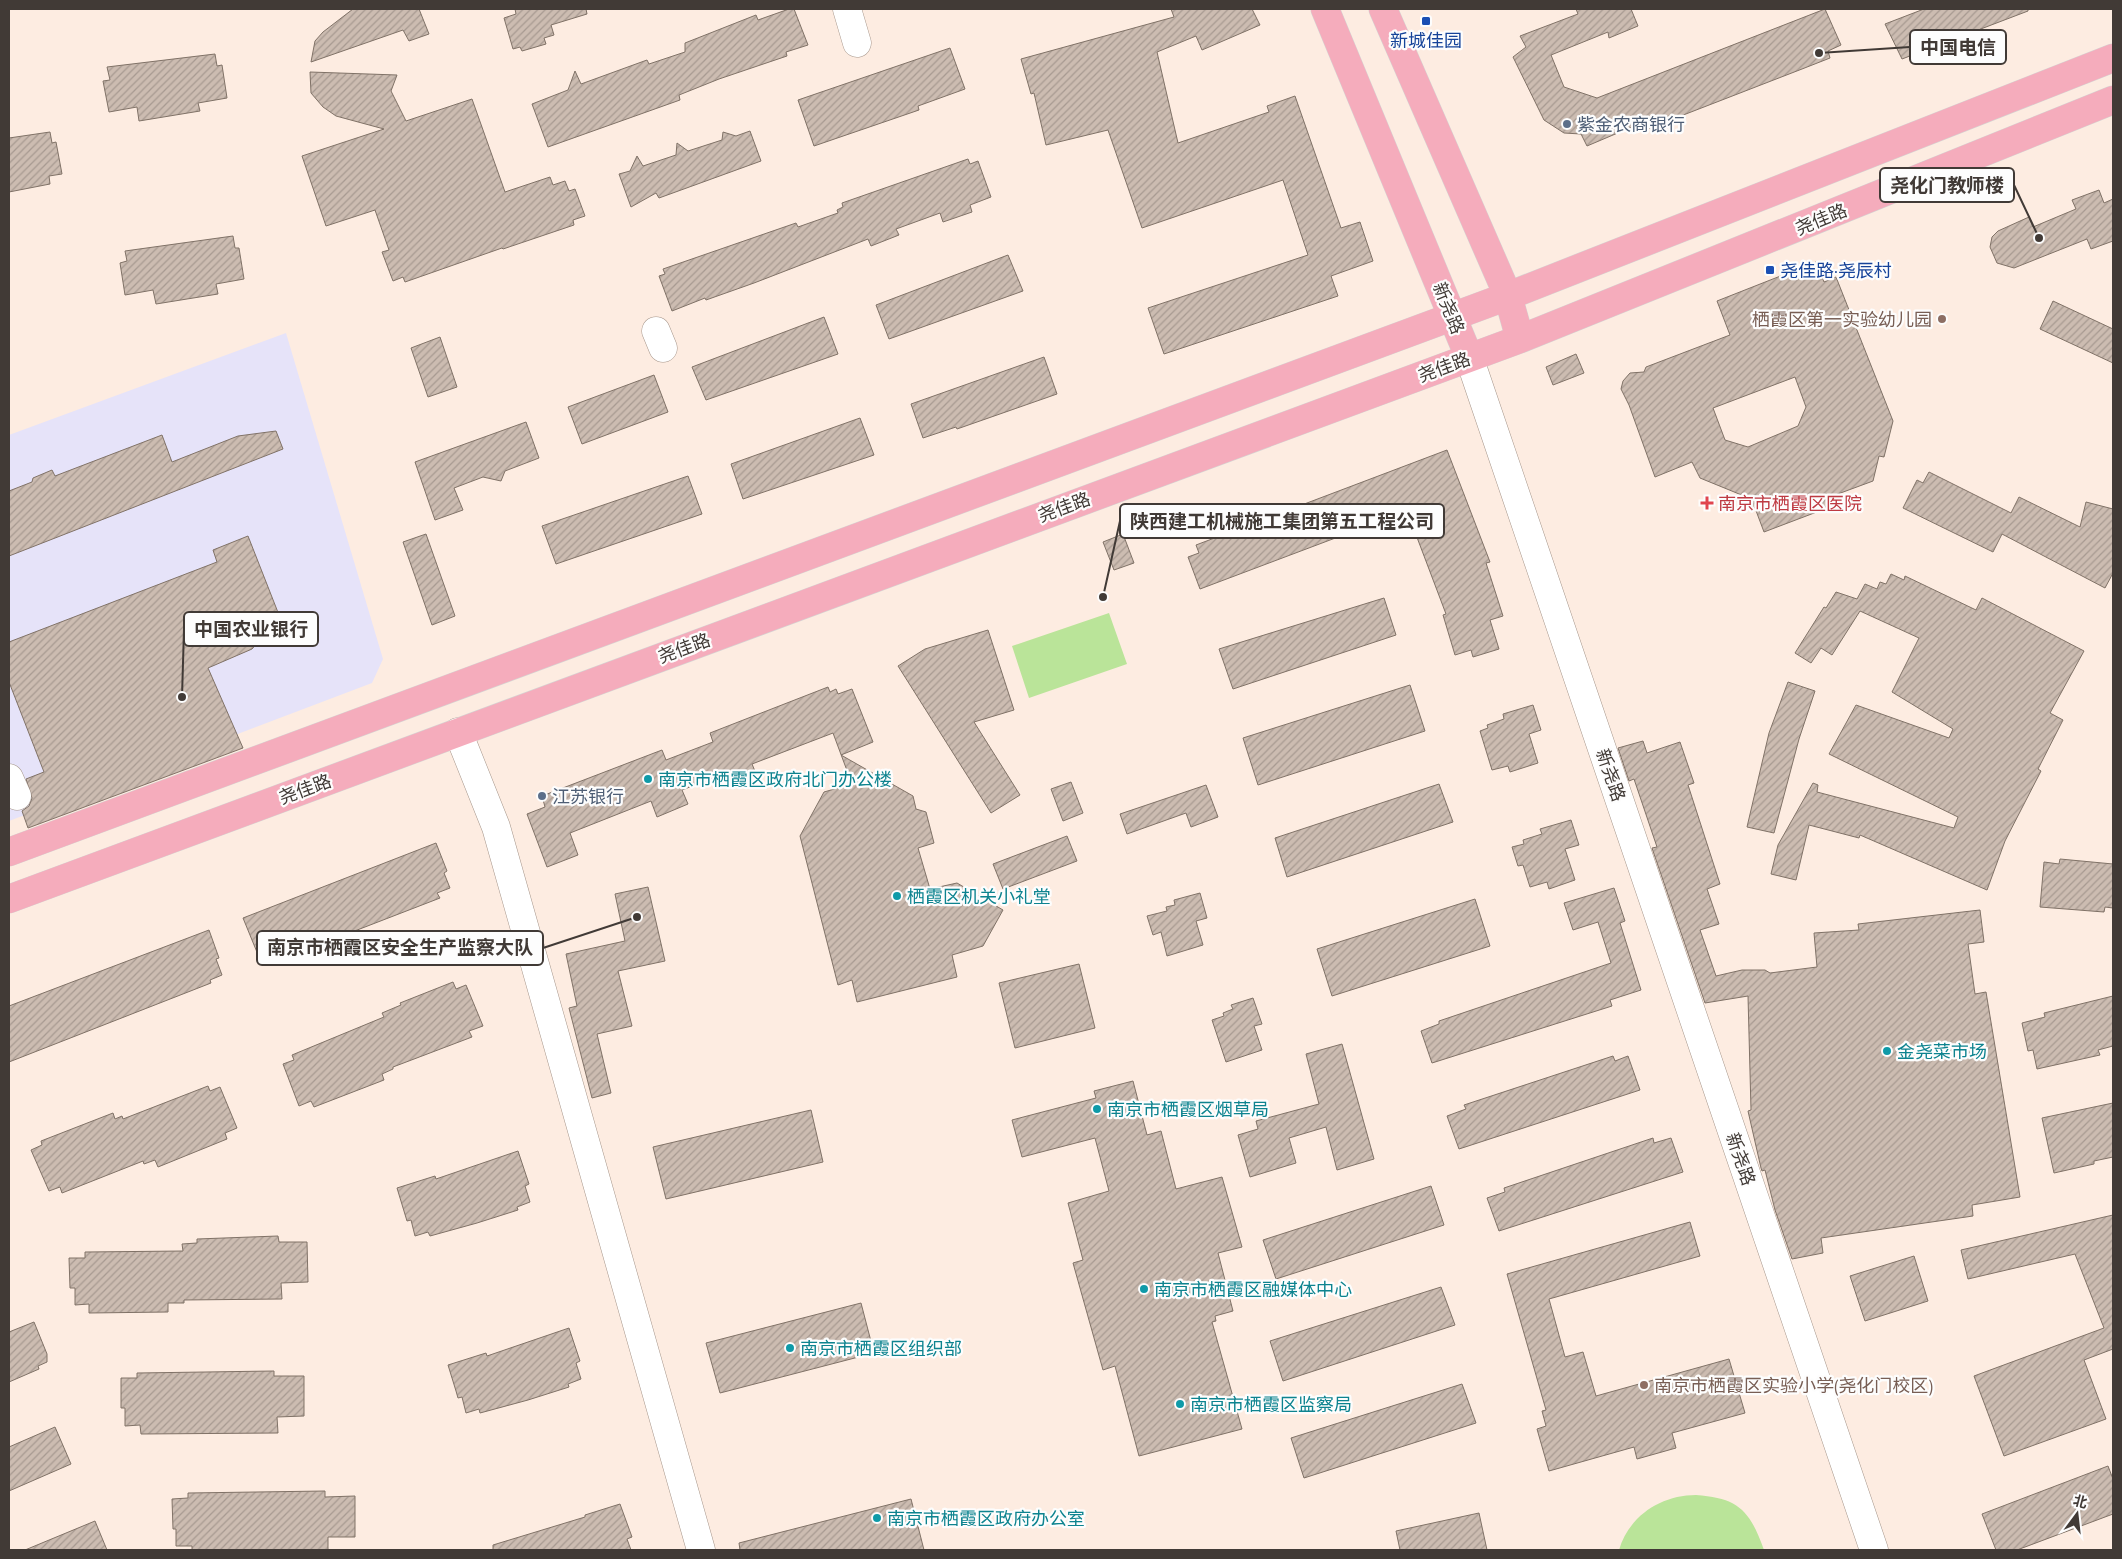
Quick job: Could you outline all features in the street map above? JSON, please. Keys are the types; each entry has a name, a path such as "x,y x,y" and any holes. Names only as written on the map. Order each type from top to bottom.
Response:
{"main road":[{"name":"新尧路","path":"1325,9 1469,357"},
{"path":"1383,9 1508,296 1520,339"},
{"path":"9,852 1453,317 2113,58"},
{"name":"尧佳路","path":"9,899 1520,339 2113,100"}],"street":[{"path":"847,9 857,43"},
{"name":"新尧路","path":"1469,357 1874,1550"},
{"path":"458,732 496,827 701,1550"}],"shaded area":[{"path":"286,333 383,659 372,683 9,821 9,435"}],"green space":[{"path":"1109,613 1127,664 1029,698 1012,646"},
{"path":"1696,1495 1723,1499 1741,1509 1754,1525 1764,1550 1619,1550 1630,1527 1648,1510 1659,1503 1671,1499"}],"building":[{"path":"353,9 419,9 429,34 409,41 403,30 311,62 315,41 323,32"},
{"path":"515,9 586,9 587,14 551,25 554,35 544,38 546,44 522,51 520,47 513,49 504,18 516,14"},
{"path":"794,9 808,45 786,52 787,56 679,95 680,100 548,147 532,104 568,90 575,71 581,84 647,60 649,64 685,52 685,43 756,15 758,20"},
{"path":"1171,9 1252,9 1260,25 1202,50 1196,36 1157,52 1178,143 1269,112 1267,106 1295,96 1341,228 1360,222 1373,261 1331,276 1338,296 1164,354 1148,308 1308,255 1283,180 1142,228 1108,130 1046,145 1034,93 1031,94 1021,59 1174,17"},
{"path":"1576,9 1631,9 1638,26 1609,38 1608,32 1551,55 1564,87 1597,98 1825,9 1841,45 1828,51 1830,58 1642,131 1639,124 1587,146 1581,134 1564,133 1544,120 1513,57 1526,47 1520,36 1578,14"},
{"path":"1924,9 2028,9 2028,11 1902,59 1885,24"},
{"path":"950,48 965,89 918,106 919,110 814,146 798,100"},
{"path":"215,54 217,66 222,65 227,98 198,103 200,111 139,121 137,107 109,112 103,81 110,80 107,67"},
{"path":"310,72 397,75 391,91 406,121 472,99 505,192 550,177 553,185 565,181 569,191 575,189 585,216 573,220 574,225 405,282 403,277 393,281 382,252 389,250 375,210 326,226 302,156 384,129 336,116 323,107 311,93"},
{"path":"750,131 761,161 659,198 656,193 631,207 619,174 630,171 637,156 643,166 676,155 677,143 688,151 722,140 723,132 736,136"},
{"path":"50,132 52,143 56,142 62,174 49,176 50,184 9,192 9,138"},
{"path":"968,159 970,164 978,161 991,197 970,205 972,212 943,222 940,213 896,229 899,235 871,246 868,239 754,283 706,300 705,298 672,311 659,276 665,274 663,269 796,223 798,227 838,213 837,210 843,207 842,203"},
{"path":"2099,190 2104,203 2113,199 2113,241 2091,249 2087,239 2014,268 1997,263 1990,247 1992,237 1998,231 2029,217 2033,227 2076,209 2072,200"},
{"path":"233,236 235,248 239,248 244,279 216,284 218,294 156,304 153,290 125,295 120,263 127,261 125,251"},
{"path":"1008,255 1023,291 889,339 876,305"},
{"path":"1816,262 1824,282 1836,277 1893,421 1884,457 1879,456 1873,481 1827,498 1830,507 1764,532 1755,508 1749,509 1744,496 1700,478 1692,462 1655,477 1629,405 1621,389 1623,381 1630,373 1644,372 1646,367 1730,335 1717,301","holes":["1795,377 1806,407 1798,426 1748,447 1725,440 1713,408"]},
{"path":"2053,301 2113,329 2113,363 2040,329"},
{"path":"824,317 838,354 706,400 692,367"},
{"path":"440,337 457,387 428,397 411,348"},
{"path":"1576,354 1584,373 1553,385 1546,367"},
{"path":"1044,357 1057,394 957,429 956,427 923,438 911,404"},
{"path":"654,375 668,412 582,444 568,407"},
{"path":"860,418 874,455 743,499 731,464"},
{"path":"526,422 539,458 505,471 501,481 483,477 454,488 463,510 435,520 415,462"},
{"path":"276,431 283,449 9,556 9,491 32,482 33,478 52,470 55,476 162,435 172,462 238,436"},
{"path":"1447,450 1490,562 1486,563 1503,616 1490,620 1499,649 1473,657 1471,650 1455,655 1443,615 1446,614 1407,511 1200,589 1188,557 1199,553 1196,545"},
{"path":"1929,472 2011,513 2019,497 2080,527 2086,502 2113,509 2113,573 2105,588 2002,534 1993,552 1903,508 1917,480 1923,483"},
{"path":"688,476 702,514 556,564 542,526"},
{"path":"426,534 455,616 432,625 403,542"},
{"path":"1123,534 1134,563 1114,570 1103,542"},
{"path":"248,536 279,615 261,622 260,640 252,649 208,668 243,748 28,828 22,811 29,806 32,798 26,779 44,772 9,682 9,642 217,562 213,550"},
{"path":"1891,574 1904,580 1905,576 1976,610 1982,598 2084,651 2050,713 2063,720 2038,769 2041,771 2005,841 1987,890 1860,835 1859,838 1809,825 1796,880 1771,874 1778,845 1813,783 1818,785 1817,792 1954,828 1958,817 1829,754 1856,705 1949,738 1953,729 1892,692 1919,638 1860,611 1832,655 1821,648 1811,663 1795,653 1824,607 1826,608 1836,592 1857,599 1865,584 1877,589 1880,582 1886,584"},
{"path":"1384,598 1396,635 1233,689 1219,649"},
{"path":"988,630 1014,710 974,722 1020,795 991,813 898,666 925,649"},
{"path":"1788,682 1815,691 1799,739 1774,833 1747,827 1769,733"},
{"path":"1410,685 1425,731 1258,785 1243,738"},
{"name":"南京市栖霞区政府北门办公楼","path":"828,687 830,692 836,689 838,694 852,689 873,742 841,755 833,733 752,764 757,776 726,788 721,775 682,790 688,804 657,817 651,801 570,833 578,855 547,867 527,814 545,807 542,796 662,750 666,760 713,742 710,733"},
{"path":"1533,705 1541,730 1529,734 1538,763 1510,772 1508,766 1492,770 1480,731 1488,728 1487,725 1504,719 1503,714"},
{"path":"1643,741 1647,753 1680,742 1694,783 1688,785 1720,884 1707,889 1719,924 1700,930 1716,976 1742,970 1765,970 1770,973 1817,967 1814,933 1859,930 1858,924 1980,910 1984,942 1968,944 1975,994 1986,992 2020,1197 1972,1205 1973,1216 1821,1238 1823,1253 1792,1259 1775,1210 1765,1170 1762,1171 1761,1168 1748,1111 1751,1110 1748,996 1705,1003 1652,848 1657,847 1634,779 1629,781 1618,748"},
{"name":"栖霞区机关小礼堂","path":"841,755 913,796 916,809 926,812 934,843 918,848 930,889 957,883 1003,910 983,946 952,955 957,977 857,1002 852,980 838,985 800,836 824,792 852,784"},
{"path":"1071,782 1083,813 1063,821 1051,789"},
{"path":"1439,784 1453,822 1287,877 1275,838"},
{"path":"1206,785 1218,817 1191,827 1186,813 1127,834 1120,814"},
{"path":"1571,820 1579,845 1565,849 1575,880 1549,889 1547,882 1530,887 1523,865 1518,866 1512,847 1524,844 1523,840 1542,834 1540,829"},
{"path":"1067,836 1077,861 1003,889 993,864"},
{"path":"436,843 447,871 444,873 450,888 437,893 440,898 277,961 275,956 261,962 243,918"},
{"path":"2060,859 2113,864 2113,908 2105,907 2104,912 2040,907 2044,862 2059,864"},
{"path":"648,887 665,961 618,971 632,1026 597,1034 611,1093 592,1098 569,1008 577,1006 566,954 625,941 615,894"},
{"path":"1614,888 1625,921 1620,923 1641,990 1610,1000 1612,1006 1432,1063 1421,1031 1439,1024 1439,1021 1611,963 1598,922 1573,930 1564,903"},
{"path":"1200,893 1207,918 1196,921 1203,945 1167,956 1161,932 1153,935 1147,916 1167,911 1166,907 1175,905 1174,900"},
{"path":"1475,899 1490,946 1332,996 1317,949"},
{"path":"209,930 219,958 216,959 222,975 210,980 211,983 9,1062 9,1006"},
{"path":"1079,964 1095,1028 1015,1048 999,983"},
{"path":"453,982 456,989 466,985 483,1026 469,1031 472,1037 393,1067 393,1069 382,1074 384,1080 314,1107 311,1101 299,1106 283,1064 294,1060 292,1055 384,1017 382,1013 401,1005 400,1003"},
{"path":"2113,996 2113,1046 2098,1050 2100,1055 2037,1069 2033,1050 2028,1051 2022,1023 2045,1017 2044,1013"},
{"path":"1253,998 1262,1024 1254,1026 1262,1050 1226,1062 1212,1020 1224,1016 1223,1013 1233,1009 1231,1005"},
{"path":"1342,1044 1374,1159 1337,1170 1326,1127 1289,1138 1296,1163 1250,1177 1238,1135 1258,1129 1256,1121 1319,1104 1306,1054"},
{"path":"1613,1056 1615,1061 1628,1056 1640,1090 1459,1149 1447,1116 1466,1109 1464,1105"},
{"path":"1133,1081 1147,1135 1161,1131 1176,1189 1222,1177 1242,1247 1218,1253 1233,1311 1215,1316 1216,1321 1212,1322 1242,1429 1139,1456 1115,1366 1103,1370 1073,1263 1083,1260 1068,1203 1109,1191 1095,1138 1022,1157 1012,1120 1096,1098 1094,1091"},
{"path":"208,1086 210,1091 220,1087 237,1128 225,1133 227,1139 158,1167 155,1160 144,1164 143,1161 62,1193 60,1187 49,1191 31,1150 42,1145 41,1141 113,1113 115,1119 122,1116 123,1119"},
{"path":"2113,1103 2113,1157 2094,1161 2094,1164 2054,1173 2042,1118"},
{"path":"811,1110 823,1162 666,1199 653,1147"},
{"path":"1653,1138 1654,1143 1671,1138 1683,1172 1499,1231 1487,1198 1505,1192 1504,1188"},
{"path":"518,1151 529,1184 525,1186 530,1202 517,1207 518,1210 477,1223 430,1236 428,1232 415,1236 411,1220 407,1221 397,1188 435,1176 436,1179"},
{"path":"1431,1186 1444,1225 1276,1279 1263,1240"},
{"path":"2113,1215 2113,1349 2084,1360 2106,1419 2004,1456 1974,1376 2104,1328 2075,1254 1968,1279 1961,1250"},
{"path":"1690,1222 1700,1256 1549,1299 1565,1357 1583,1352 1596,1396 1729,1359 1745,1413 1672,1433 1676,1448 1637,1459 1634,1447 1549,1471 1537,1429 1546,1426 1542,1411 1546,1410 1507,1274"},
{"path":"278,1236 279,1242 307,1242 308,1282 281,1283 282,1299 184,1300 184,1303 168,1303 168,1312 89,1313 89,1304 75,1305 75,1288 70,1288 69,1258 85,1258 85,1252 183,1251 182,1244 197,1243 197,1239"},
{"path":"1914,1256 1928,1301 1865,1321 1850,1276"},
{"path":"1441,1287 1455,1325 1283,1381 1270,1341"},
{"name":"南京市栖霞区组织部","path":"861,1303 874,1353 720,1393 706,1343"},
{"path":"34,1322 47,1354 47,1362 38,1366 39,1369 9,1382 9,1332"},
{"path":"569,1328 580,1361 576,1363 581,1379 568,1384 569,1387 528,1400 480,1413 479,1409 466,1413 462,1397 458,1398 448,1365 486,1353 487,1356"},
{"path":"274,1371 274,1376 304,1376 304,1416 277,1417 278,1433 141,1434 140,1425 125,1426 125,1408 121,1408 121,1378 137,1378 137,1373"},
{"path":"1462,1384 1476,1423 1304,1478 1291,1438"},
{"path":"55,1427 71,1464 9,1491 9,1447"},
{"path":"2108,1466 2113,1479 2113,1514 2017,1550 1996,1550 1982,1514"},
{"path":"325,1491 325,1497 355,1496 355,1537 328,1537 328,1550 192,1550 192,1546 176,1546 176,1529 173,1529 172,1499 188,1498 188,1493"},
{"name":"南京市栖霞区政府办公室","path":"911,1499 924,1550 740,1550 739,1543"},
{"path":"620,1504 632,1537 627,1539 631,1550 493,1550 493,1545 585,1517 585,1515"},
{"path":"1479,1513 1487,1550 1400,1550 1396,1531"},
{"path":"95,1521 107,1550 25,1550"}],"place":[{"name":"新城佳园","path":"1426,21"},
{"name":"中国电信","path":"1819,53"},
{"name":"紫金农商银行","path":"1567,124"},
{"name":"尧化门教师楼","path":"2039,238"},
{"name":"尧佳路·尧辰村","path":"1770,270"},
{"name":"栖霞区第一实验幼儿园","path":"1942,319"},
{"name":"南京市栖霞区医院","path":"1707,503"},
{"name":"陕西建工机械施工集团第五工程公司","path":"1103,597"},
{"name":"中国农业银行","path":"182,697"},
{"name":"南京市栖霞区政府北门办公楼","path":"648,779"},
{"name":"江苏银行","path":"542,796"},
{"name":"栖霞区机关小礼堂","path":"897,896"},
{"name":"南京市栖霞区安全生产监察大队","path":"637,917"},
{"name":"金尧菜市场","path":"1887,1051"},
{"name":"南京市栖霞区烟草局","path":"1097,1109"},
{"name":"南京市栖霞区融媒体中心","path":"1144,1289"},
{"name":"南京市栖霞区组织部","path":"790,1348"},
{"name":"南京市栖霞区实验小学(尧化门校区)","path":"1644,1385"},
{"name":"南京市栖霞区监察局","path":"1180,1404"},
{"name":"南京市栖霞区政府办公室","path":"877,1518"}]}
